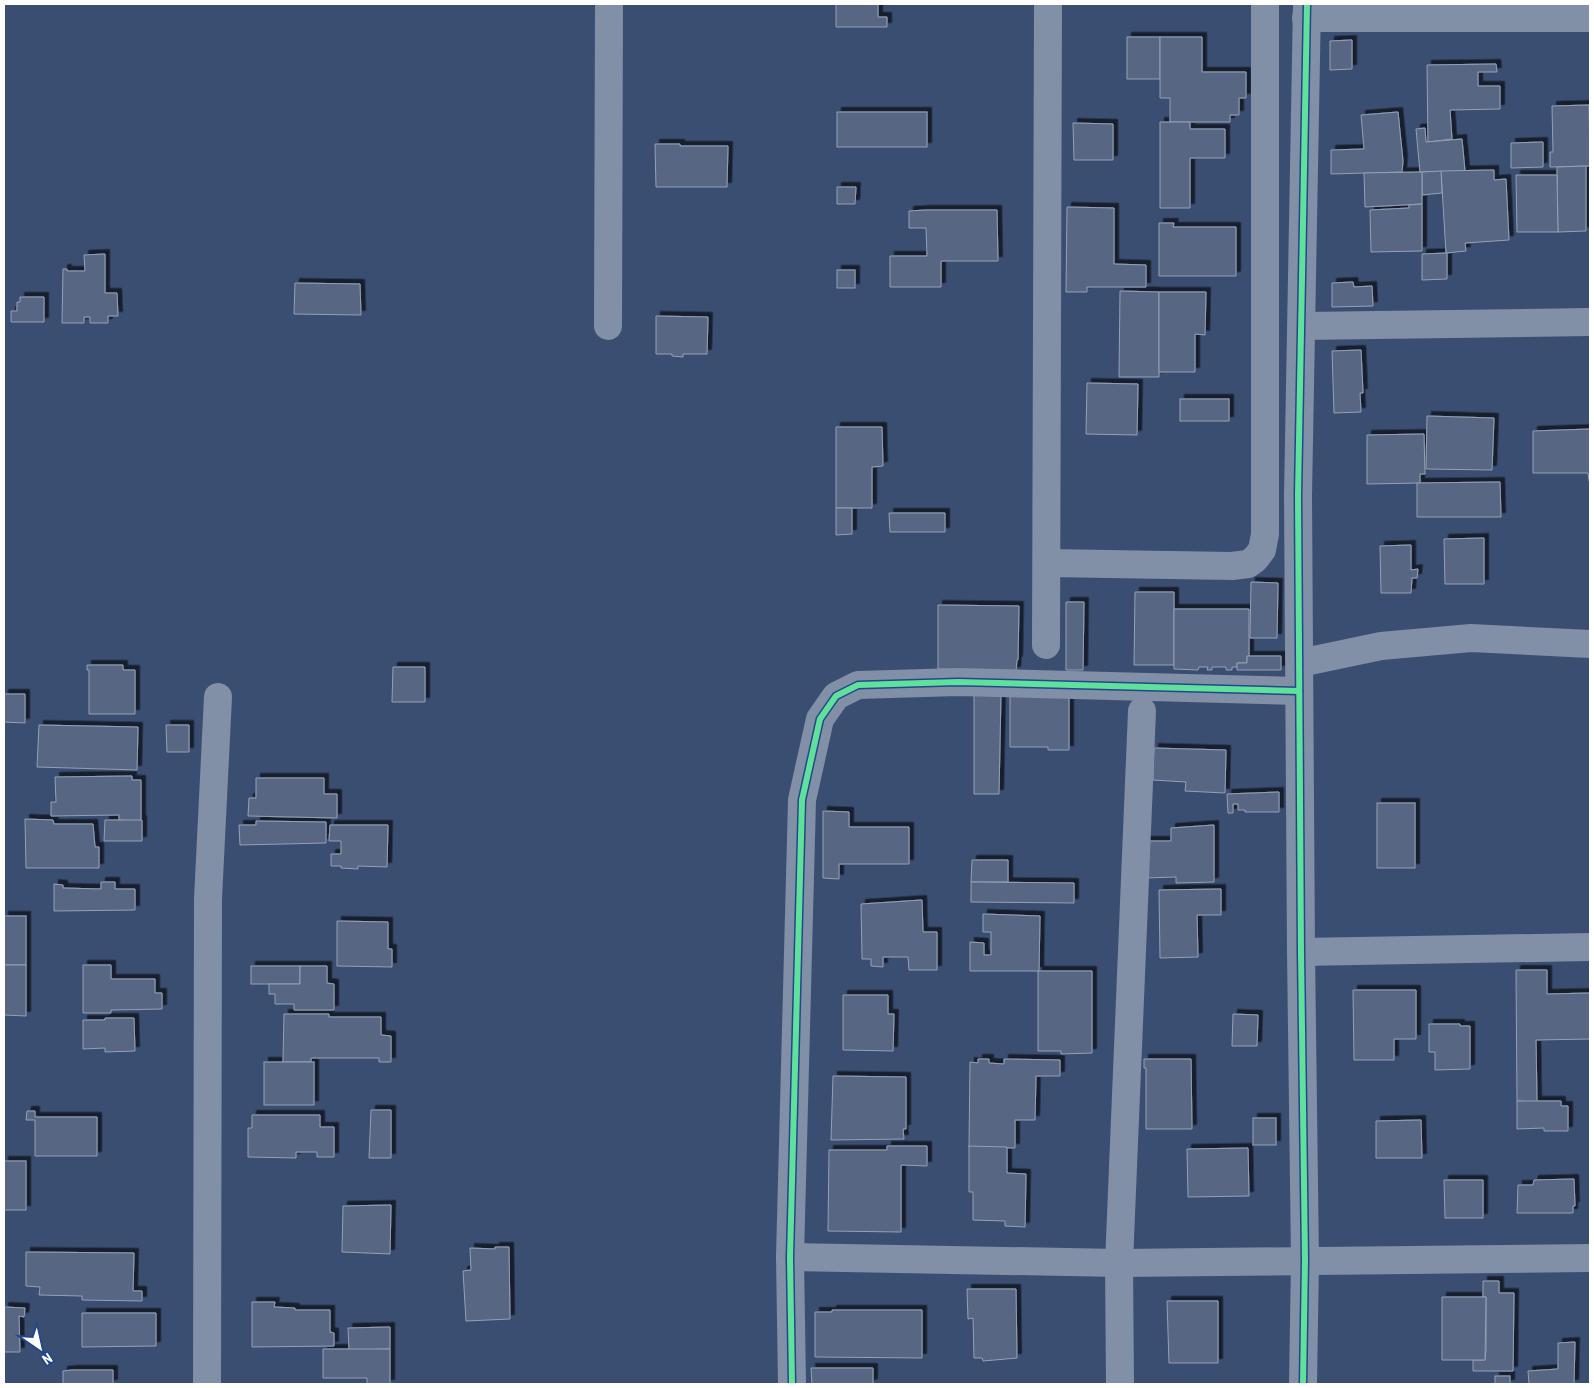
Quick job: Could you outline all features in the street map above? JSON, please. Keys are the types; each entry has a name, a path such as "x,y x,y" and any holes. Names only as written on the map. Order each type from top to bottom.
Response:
{"street":[{"path":"608,4 608,326"},
{"path":"1046,646 1048,4"},
{"path":"1047,563 1232,566 1248,564 1256,559 1262,550 1265,534 1266,442 1265,4"},
{"path":"1303,1384 1305,1260 1298,495 1307,11 1590,18"},
{"path":"1302,326 1590,322"},
{"path":"1300,662 1381,646 1471,638 1590,644"},
{"path":"792,1384 790,1256 802,800 820,719 836,696 858,685 958,682 1300,691"},
{"path":"207,1384 208,899 218,698"},
{"path":"1120,1384 1119,1263 1142,711"},
{"path":"1301,952 1590,947"},
{"path":"790,1256 1119,1263 1590,1258"}],"building":[{"path":"836,4 878,4 878,17 887,17 887,27 836,27"},
{"path":"1127,37 1160,37 1160,79 1127,79"},
{"path":"1160,37 1202,37 1202,72 1246,72 1246,98 1239,98 1239,115 1230,115 1230,122 1170,122 1170,98 1160,98"},
{"path":"1352,40 1352,69 1330,70 1330,41"},
{"path":"1496,64 1497,72 1478,72 1478,86 1500,86 1500,109 1450,110 1452,139 1428,142 1427,65"},
{"path":"1589,105 1590,166 1550,167 1550,152 1553,152 1552,106"},
{"path":"837,112 927,112 927,147 837,147"},
{"path":"1398,112 1403,161 1402,172 1331,174 1331,150 1364,149 1361,115"},
{"path":"1160,122 1190,122 1190,129 1225,129 1225,158 1190,158 1190,208 1160,208"},
{"path":"1073,123 1113,124 1113,160 1074,160"},
{"path":"1425,128 1426,142 1462,139 1465,171 1420,172 1416,129"},
{"path":"1543,142 1543,167 1511,168 1511,143"},
{"path":"655,144 728,146 727,187 656,187"},
{"path":"1586,166 1586,231 1558,232 1557,167"},
{"path":"1494,170 1494,180 1506,179 1509,240 1465,243 1466,251 1446,253 1441,171"},
{"path":"1441,171 1442,193 1422,195 1422,172"},
{"path":"1422,172 1422,204 1365,207 1364,173"},
{"path":"1516,175 1557,175 1558,232 1517,232"},
{"path":"837,187 856,187 855,204 837,204"},
{"path":"1422,204 1422,251 1371,252 1370,210 1409,208 1409,205"},
{"path":"1067,207 1114,208 1114,264 1146,265 1146,287 1087,287 1087,292 1066,292"},
{"path":"997,210 998,261 941,261 941,287 890,287 890,256 927,256 926,228 909,228 909,211"},
{"path":"1159,223 1174,223 1173,227 1236,227 1236,276 1159,276"},
{"path":"1447,253 1447,279 1422,280 1422,254"},
{"path":"105,254 105,293 117,293 118,316 108,316 108,323 90,323 90,317 84,317 84,323 62,323 63,269 67,269 67,271 85,271 84,255"},
{"path":"837,270 855,270 855,288 837,288"},
{"path":"1353,282 1354,287 1372,286 1373,306 1332,307 1332,283"},
{"path":"295,283 360,284 361,315 294,314"},
{"path":"1120,291 1159,292 1159,377 1119,377"},
{"path":"1159,292 1206,292 1205,335 1195,334 1195,372 1159,372"},
{"path":"20,297 44,297 44,322 11,322 11,311 17,311 17,302 20,302"},
{"path":"656,316 708,317 707,354 683,354 683,357 672,356 672,354 656,354"},
{"path":"1361,350 1363,393 1360,393 1361,412 1334,413 1332,351"},
{"path":"1087,383 1138,384 1137,435 1086,434"},
{"path":"1180,399 1229,399 1229,421 1180,421"},
{"path":"1427,416 1494,418 1492,470 1426,469"},
{"path":"836,427 882,427 883,466 872,467 872,508 836,508"},
{"path":"1590,429 1590,481 1588,473 1533,473 1533,431"},
{"path":"1424,434 1425,474 1420,474 1420,483 1367,484 1367,435"},
{"path":"1500,482 1501,517 1417,517 1417,483"},
{"path":"836,508 852,508 852,534 836,535"},
{"path":"889,513 945,513 945,532 890,532"},
{"path":"1484,538 1484,584 1445,584 1444,539"},
{"path":"1411,545 1411,570 1418,569 1417,578 1412,578 1411,593 1381,593 1380,546"},
{"path":"1251,582 1278,583 1277,638 1250,638"},
{"path":"1135,592 1174,592 1174,665 1134,665"},
{"path":"1066,602 1084,602 1083,670 1066,670"},
{"path":"938,605 1019,606 1016,671 938,669"},
{"path":"1174,609 1249,609 1249,657 1247,656 1247,663 1237,663 1237,667 1232,667 1232,670 1226,670 1226,667 1212,667 1212,670 1207,670 1208,667 1199,667 1198,670 1174,669"},
{"path":"1247,656 1281,656 1281,670 1237,670 1237,663 1247,663"},
{"path":"87,665 123,665 123,670 135,670 135,714 89,714 89,670 87,670"},
{"path":"393,667 425,667 425,702 392,702"},
{"path":"974,693 1001,693 999,794 974,794"},
{"path":"1010,693 1069,697 1069,750 1048,750 1048,747 1010,747"},
{"path":"4,694 25,694 25,723 4,722"},
{"path":"39,725 138,727 137,770 37,767"},
{"path":"166,725 189,725 189,752 167,752"},
{"path":"1154,748 1226,750 1225,793 1185,791 1186,782 1153,780"},
{"path":"132,776 132,780 141,780 141,821 119,820 119,815 51,816 51,802 56,802 55,777"},
{"path":"256,778 324,778 324,794 337,794 337,818 248,816 249,798 256,798"},
{"path":"1279,792 1279,812 1245,812 1245,810 1238,810 1238,804 1233,804 1233,813 1228,813 1227,794"},
{"path":"1377,803 1415,803 1415,868 1377,868"},
{"path":"823,811 849,812 849,827 909,827 909,864 839,864 839,879 823,878"},
{"path":"25,819 53,820 54,824 93,824 95,847 99,847 99,868 26,868"},
{"path":"105,820 142,820 142,841 104,841"},
{"path":"256,821 326,822 326,843 240,845 239,825 256,825"},
{"path":"330,825 388,825 387,867 358,866 358,869 331,866 331,854 341,854 341,841 329,841"},
{"path":"1214,825 1214,882 1176,883 1176,877 1145,878 1145,841 1171,841 1171,828"},
{"path":"972,860 1008,860 1008,882 971,882"},
{"path":"101,882 115,882 115,889 135,889 135,910 54,911 54,884 63,885 63,888 101,889"},
{"path":"971,882 1074,883 1074,903 971,902"},
{"path":"1221,889 1221,915 1197,915 1198,957 1160,958 1159,890"},
{"path":"922,900 923,932 937,932 937,970 909,970 908,957 883,957 883,967 871,966 871,959 862,959 861,904"},
{"path":"983,914 1040,916 1039,971 970,971 970,942 984,943 984,955 991,955 991,932 983,932"},
{"path":"4,916 26,916 26,965 4,965"},
{"path":"337,921 388,922 388,949 392,949 392,967 337,966"},
{"path":"4,965 26,965 26,1016 4,1015"},
{"path":"83,965 111,965 111,979 155,979 155,993 162,993 162,1009 111,1010 111,1013 83,1013"},
{"path":"251,966 300,966 300,984 251,984"},
{"path":"300,966 327,966 327,983 334,984 334,1010 294,1010 294,1004 275,1004 275,994 269,994 269,984 300,984"},
{"path":"1516,970 1547,970 1547,994 1590,993 1590,1039 1536,1040 1537,1102 1517,1101"},
{"path":"1038,971 1092,971 1092,1053 1061,1054 1061,1051 1038,1051"},
{"path":"1353,990 1416,990 1416,1039 1394,1039 1394,1060 1354,1060"},
{"path":"843,995 888,995 888,1014 894,1014 893,1051 843,1050"},
{"path":"284,1014 329,1014 329,1017 381,1017 381,1035 391,1036 391,1062 379,1062 379,1058 311,1058 311,1062 283,1062"},
{"path":"1233,1014 1258,1015 1257,1046 1232,1046"},
{"path":"105,1018 134,1018 135,1051 105,1052 105,1048 83,1049 83,1020 105,1020"},
{"path":"1429,1024 1460,1024 1460,1026 1470,1026 1470,1069 1435,1070 1435,1052 1429,1052"},
{"path":"978,1059 989,1059 989,1063 1004,1064 1004,1059 1060,1060 1060,1076 1036,1076 1035,1120 1015,1120 1015,1148 969,1147 970,1062 978,1063"},
{"path":"1144,1059 1191,1059 1192,1129 1146,1129 1146,1068 1144,1068"},
{"path":"264,1062 314,1062 314,1105 264,1105"},
{"path":"833,1076 906,1077 906,1129 903,1129 904,1139 831,1140"},
{"path":"1517,1101 1561,1101 1561,1106 1568,1106 1568,1131 1544,1131 1544,1128 1517,1129"},
{"path":"371,1110 391,1110 391,1158 369,1158"},
{"path":"27,1111 35,1111 35,1117 97,1117 97,1156 35,1156 35,1120 26,1120"},
{"path":"252,1115 320,1115 320,1127 334,1127 334,1157 317,1157 317,1152 296,1152 296,1158 248,1157 248,1128 252,1128"},
{"path":"1253,1118 1276,1118 1276,1145 1253,1145"},
{"path":"1421,1120 1422,1158 1376,1158 1376,1121"},
{"path":"887,1146 927,1146 927,1166 901,1165 901,1232 828,1231 829,1150 887,1150"},
{"path":"969,1146 1007,1147 1007,1173 1026,1174 1025,1227 1005,1226 1005,1221 973,1220 973,1192 969,1192"},
{"path":"1248,1148 1249,1196 1188,1197 1187,1149"},
{"path":"4,1161 26,1161 26,1210 4,1210"},
{"path":"1574,1179 1575,1206 1573,1206 1573,1213 1517,1213 1518,1185 1533,1185 1534,1180"},
{"path":"1444,1180 1483,1180 1483,1218 1445,1218"},
{"path":"391,1205 390,1254 342,1252 343,1206"},
{"path":"495,1247 509,1247 510,1319 466,1321 463,1271 471,1270 470,1248 495,1249"},
{"path":"26,1252 134,1253 133,1291 142,1291 142,1301 82,1300 82,1296 39,1295 40,1287 26,1286"},
{"path":"1483,1281 1499,1281 1499,1293 1514,1293 1513,1371 1473,1371 1473,1360 1485,1360 1486,1351 1486,1297 1483,1297"},
{"path":"967,1289 1016,1289 1017,1358 983,1361 982,1358 974,1358 973,1318 968,1319"},
{"path":"1442,1297 1486,1297 1485,1360 1442,1360"},
{"path":"1167,1301 1218,1301 1218,1363 1169,1363"},
{"path":"252,1302 275,1302 274,1307 295,1308 295,1310 330,1310 330,1332 334,1333 334,1346 252,1347"},
{"path":"4,1307 25,1308 24,1317 19,1316 20,1352 4,1352"},
{"path":"832,1310 922,1310 922,1358 815,1357 815,1312 832,1312"},
{"path":"82,1313 156,1313 156,1346 82,1347"},
{"path":"390,1327 390,1349 349,1350 348,1328"},
{"path":"1575,1342 1574,1384 1529,1384 1528,1371 1558,1369 1558,1343"},
{"path":"323,1349 390,1349 390,1384 367,1384 367,1378 323,1378"},
{"path":"811,1368 873,1368 873,1383 812,1384"},
{"path":"113,1370 113,1384 63,1384 63,1371"},
{"path":"1495,1376 1510,1376 1510,1384 1495,1384"}],"cycle path":[{"path":"1303,1384 1305,1260 1298,495 1307,4"},
{"path":"792,1384 790,1257 802,800 820,719 836,696 858,685 958,682 1299,691"}]}
